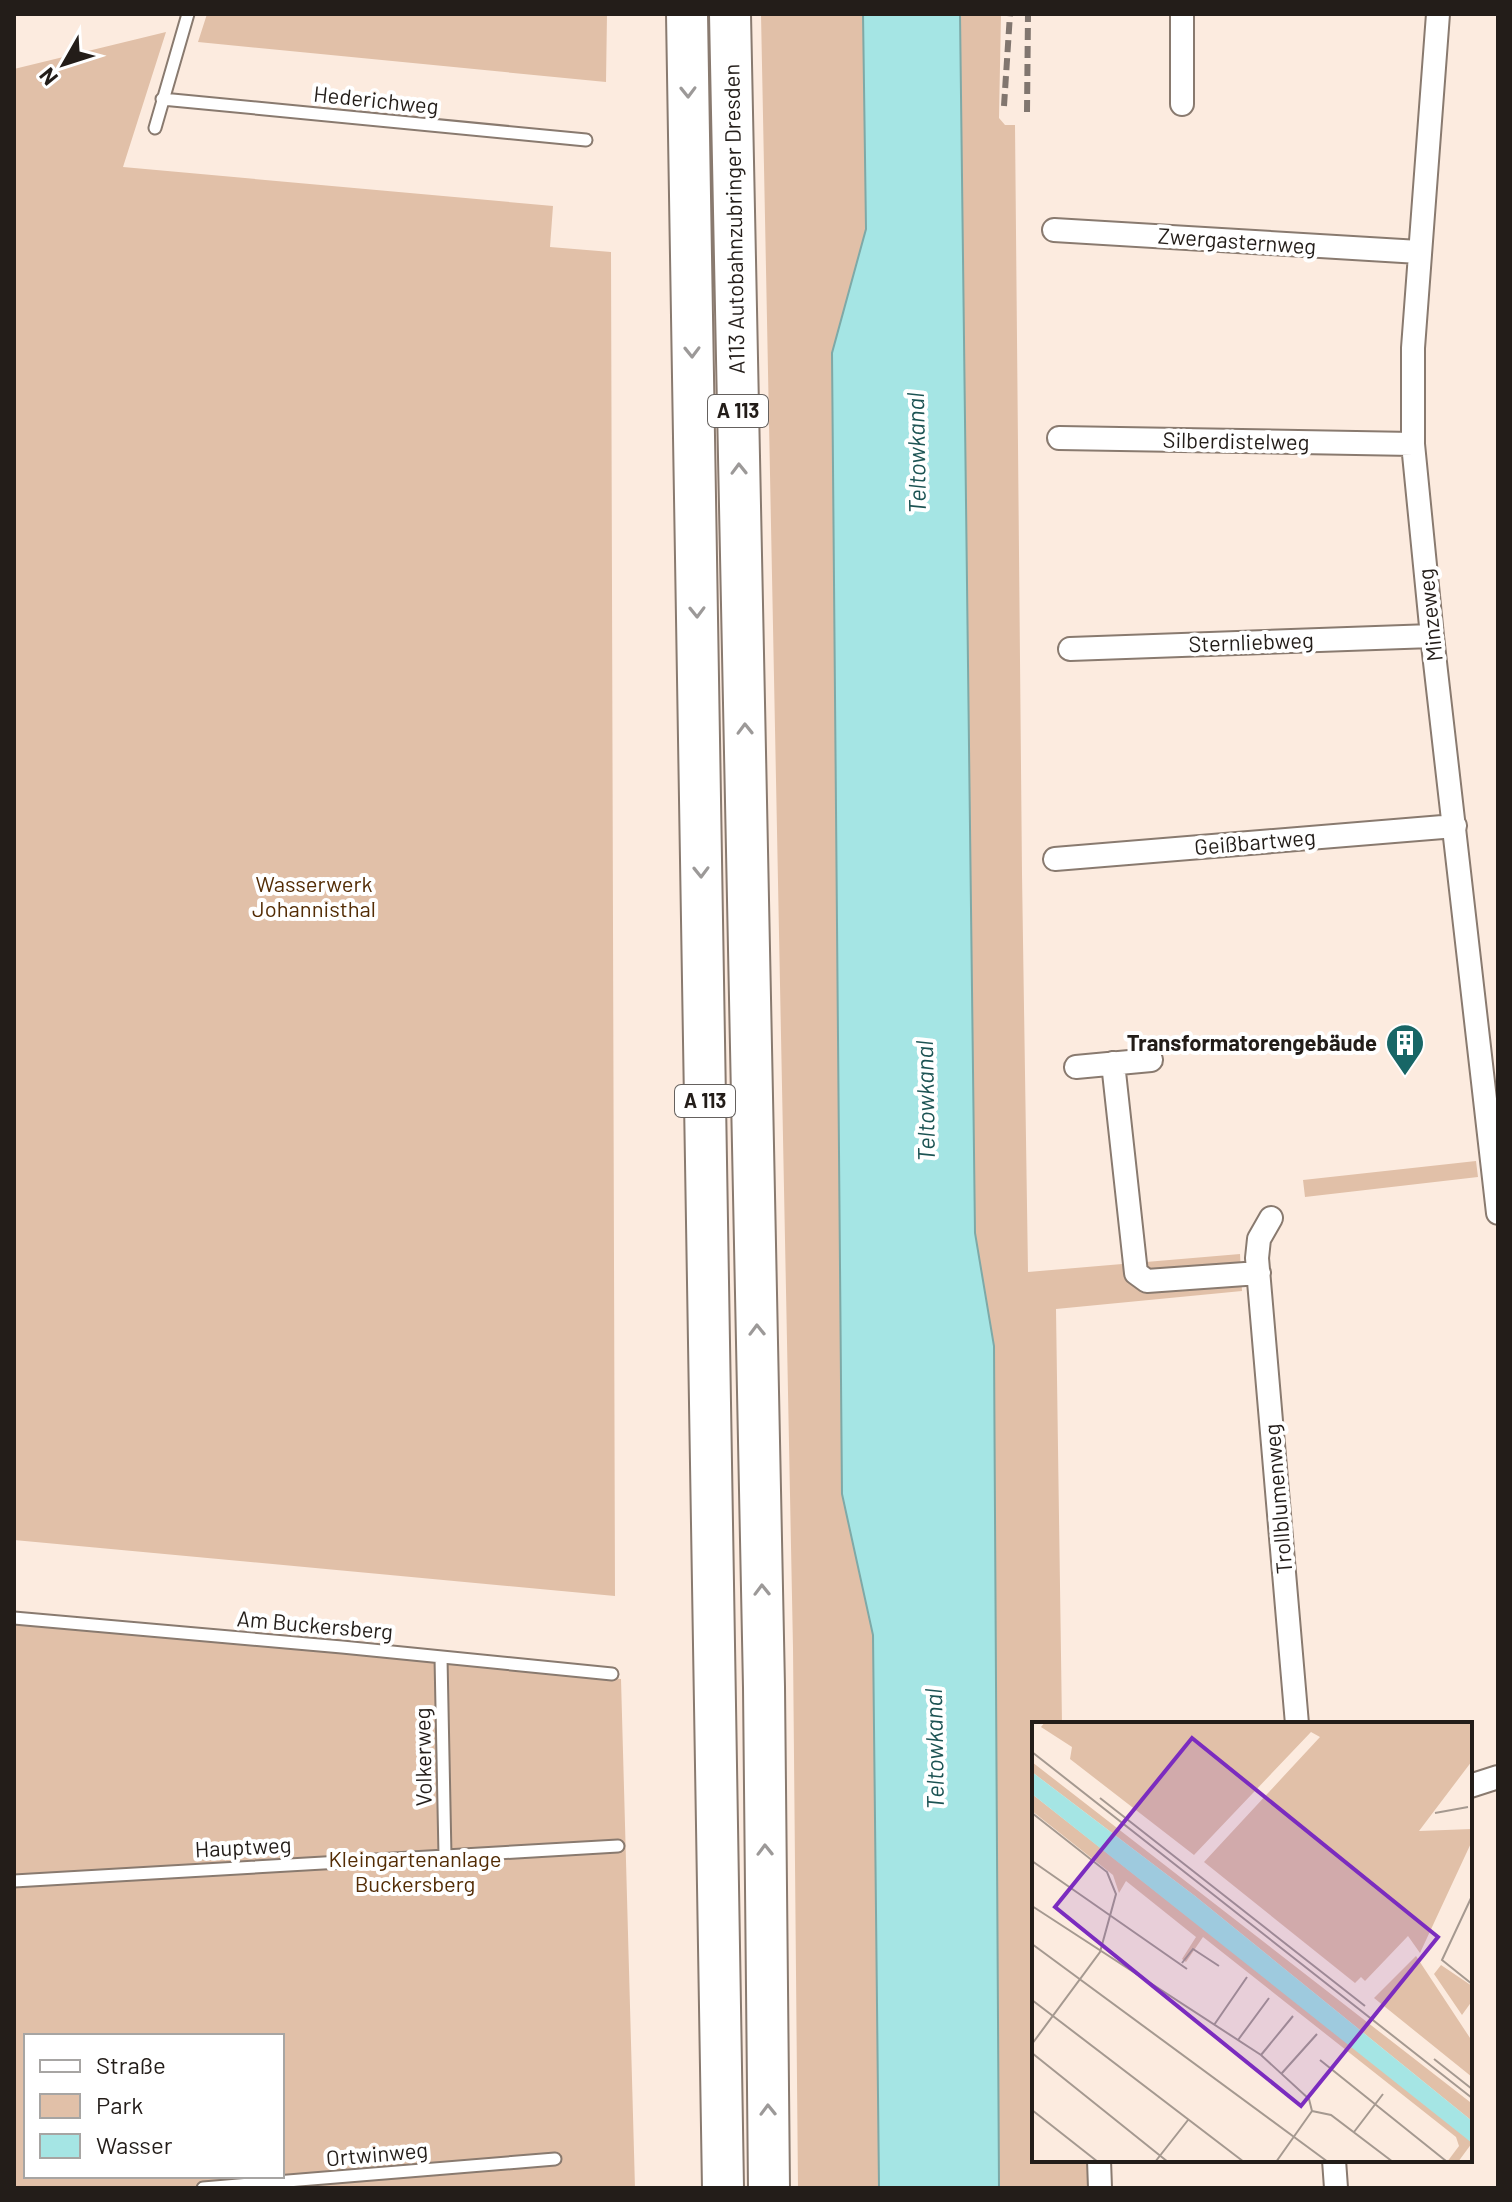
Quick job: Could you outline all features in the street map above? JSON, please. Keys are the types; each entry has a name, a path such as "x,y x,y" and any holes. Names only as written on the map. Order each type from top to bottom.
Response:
{"highway":[{"name":"A 113","path":"687,14 723,2188"},
{"name":"A113 Autobahnzubringer Dresden","path":"730,14 764,1687 769,2188"}],"street":[{"path":"1182,14 1182,104"},
{"name":"Minzeweg","path":"1438,14 1413,348 1413,444 1498,1213"},
{"name":"Zwergasternweg","path":"1054,230 1419,252"},
{"name":"Silberdistelweg","path":"1059,438 1413,444"},
{"name":"Sternliebweg","path":"1070,649 1432,636"},
{"name":"Geißbartweg","path":"1055,859 1455,826"},
{"path":"1076,1067 1151,1060"},
{"path":"1113,1063 1136,1273 1147,1281 1259,1273"},
{"name":"Trollblumenweg","path":"1271,1218 1259,1239 1259,1273 1297,1722"},
{"path":"1472,1785 1498,1777"},
{"path":"1099,2162 1100,2188"},
{"path":"1334,2162 1336,2188"}],"lane":[{"path":"155,128 188,14"},
{"name":"Hederichweg","path":"162,99 586,140"},
{"name":"Am Buckersberg","path":"14,1618 612,1674"},
{"name":"Volkerweg","path":"441,1658 445,1856"},
{"name":"Hauptweg","path":"14,1881 618,1846"},
{"name":"Ortwinweg","path":"203,2188 555,2159"}],"green space":[{"path":"207,14 607,14 606,82 198,42"},
{"path":"761,14 863,14 866,229 832,353 842,1494 873,1635 879,2188 798,2188 793,1648"},
{"path":"960,14 1001,14 999,118 1005,125 1015,125 1028,1272 1240,1254 1242,1291 1056,1309 1062,1722 1032,1722 1032,2162 1090,2162 1091,2188 999,2188 994,1346 975,1233"},
{"name":"Wasserwerk Johannisthal","path":"166,32 123,167 553,206 550,247 611,252 615,1596 14,1540 14,69"},
{"path":"1476,1161 1478,1177 1305,1197 1303,1180"},
{"name":"Kleingartenanlage Buckersberg","path":"14,1624 621,1679 635,2188 14,2188"}],"water":[{"name":"Teltowkanal","path":"863,14 960,14 975,1233 994,1346 999,2188 879,2188 873,1635 842,1494 832,353 866,229"}],"railway":[{"path":"1004,106 1010,14"},
{"path":"1027,112 1028,14"}],"place":[{"name":"Transformatorengebäude","path":"1405,1077"}]}
